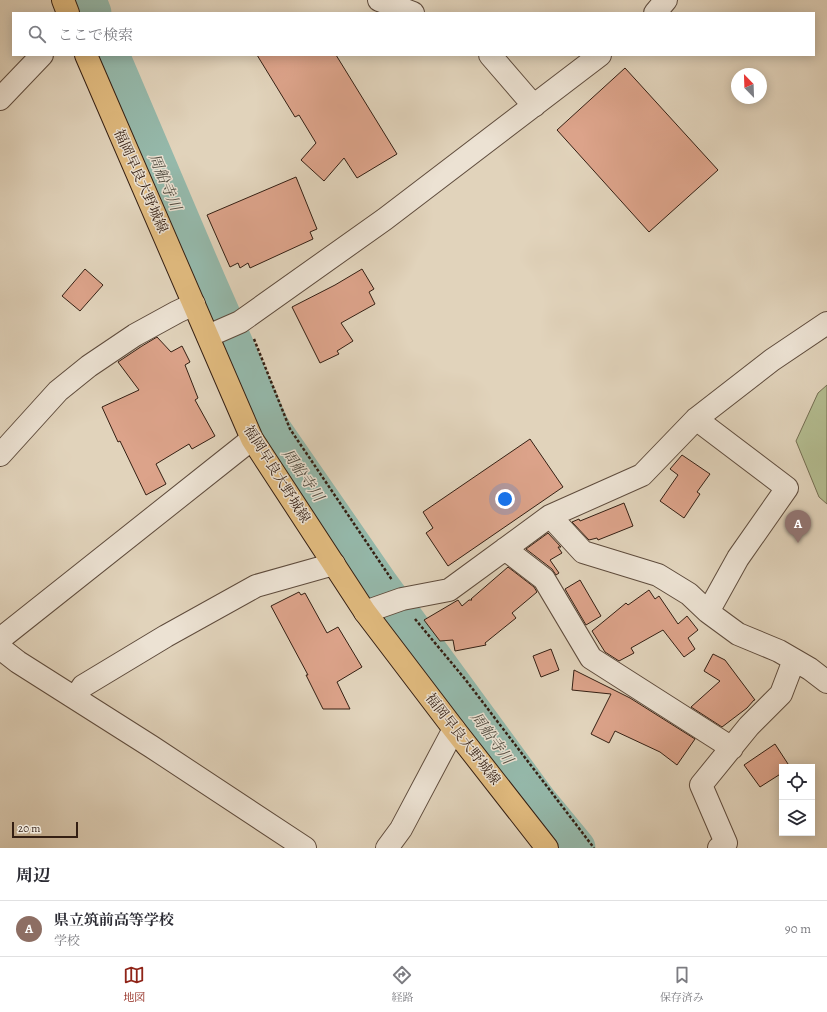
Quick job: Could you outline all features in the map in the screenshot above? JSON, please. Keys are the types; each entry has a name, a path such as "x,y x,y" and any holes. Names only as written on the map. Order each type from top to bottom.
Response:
{"main road":[{"path":"62,0 68,12"},
{"name":"福岡早良大野城線","path":"86,56 252,439 365,612 547,848"}],"street":[{"path":"379,0 410,12"},
{"path":"656,12 666,0"},
{"path":"0,99 41,56"},
{"path":"491,56 534,106"},
{"path":"208,336 243,320 385,219 599,56"},
{"path":"0,455 58,391 83,371 135,335 194,304"},
{"path":"365,612 400,593 449,590 550,516 642,475 696,419 772,360 827,323"},
{"path":"696,419 787,488 738,558 708,612"},
{"path":"0,640 252,439"},
{"path":"550,516 583,552 658,575 689,594 708,612 738,634 779,651 810,669 827,682"},
{"path":"505,550 544,579 591,658 732,748"},
{"path":"75,698 83,686 166,636 256,586 334,564"},
{"path":"0,648 18,662 304,848"},
{"path":"719,848 726,843 701,785 749,726 781,694 794,660"},
{"path":"387,848 401,829 454,729"}],"path":[{"path":"243,320 290,429 400,593 413,616 465,679 594,848"}],"green space":[{"path":"827,385 827,504 819,497 796,441 818,393"}],"building":[{"path":"258,56 337,56 397,154 357,178 344,158 324,181 301,160 316,143 299,115 295,117"},
{"path":"625,68 718,170 649,232 557,130"},
{"path":"296,177 317,229 310,232 313,239 250,268 248,263 240,268 238,263 230,267 207,215"},
{"path":"85,269 103,285 80,311 62,296"},
{"path":"362,269 374,289 369,292 375,304 341,323 353,341 337,351 339,354 320,363 292,307"},
{"path":"157,337 171,352 182,346 190,362 185,365 198,398 195,400 215,436 192,449 189,444 156,464 166,484 146,495 120,441 118,442 102,407 139,390 118,362"},
{"path":"530,439 563,487 448,566 426,533 433,528 423,512"},
{"path":"682,455 710,474 697,492 700,494 684,518 660,501 678,475 670,469"},
{"path":"624,503 633,526 598,540 597,538 589,540 572,522 579,519 580,521"},
{"path":"548,533 561,547 558,547 562,553 550,560 559,573 556,575 552,569 526,549"},
{"path":"508,567 534,587 537,592 512,613 516,618 485,643 486,645 455,651 453,640 440,641 424,620 458,600 462,606 469,600 472,600 471,599"},
{"path":"580,580 601,616 586,625 565,589"},
{"path":"649,590 655,599 659,596 678,624 687,616 698,630 688,638 695,649 684,657 663,630 631,648 634,653 619,661 605,652 592,631 626,603 628,605"},
{"path":"299,592 301,595 305,593 327,633 338,627 362,667 337,682 350,709 323,709 306,675 308,675 271,606"},
{"path":"551,649 559,670 541,677 533,656"},
{"path":"713,654 725,660 755,700 722,727 691,707 720,681 704,671"},
{"path":"574,670 630,698 695,739 677,765 660,752 615,731 609,743 591,734 611,694 572,690"},
{"path":"775,744 788,764 779,764 779,775 760,787 744,765"}],"waterway":[{"name":"周船寺川","path":"87,0 92,12"},
{"name":"周船寺川","path":"110,56 270,427 380,586 538,802 576,848"}],"place":[{"name":"県立筑前高等学校","path":"798,543"}]}
